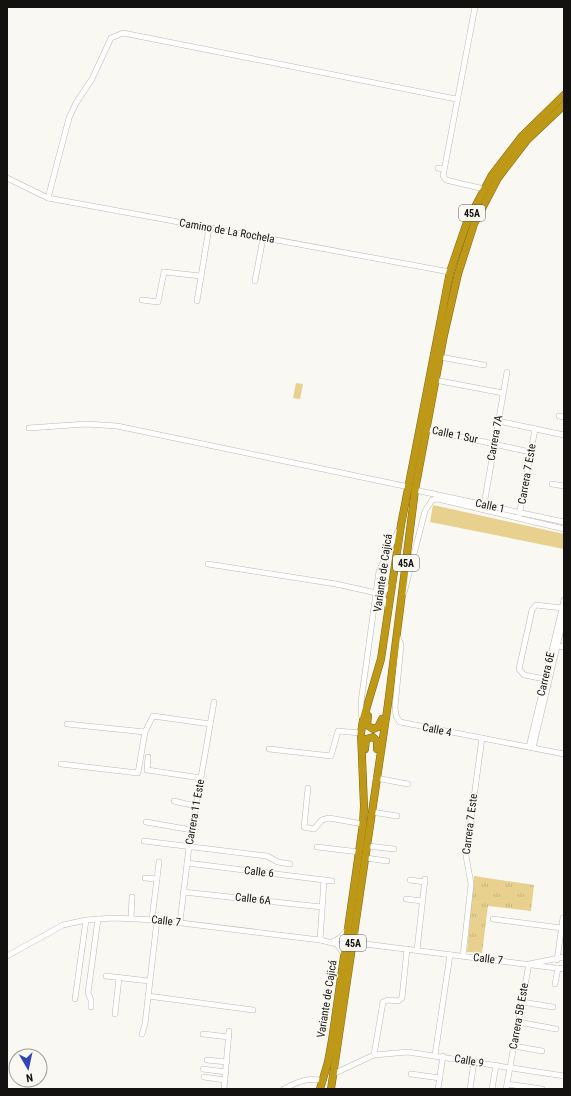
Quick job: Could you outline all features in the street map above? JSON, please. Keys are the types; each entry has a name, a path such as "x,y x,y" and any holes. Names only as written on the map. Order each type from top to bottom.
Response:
{"highway":[{"name":"Variante de Cajicá","path":"331,1089 388,704 402,596 412,488 450,272 467,222 484,189 503,160 522,136 564,95"},
{"name":"Variante de Cajicá","path":"320,1089 328,1062 363,824 364,806 361,733 363,720 381,660 394,583 401,525 412,488 426,429 458,274 468,240 480,212 509,162 538,129 564,105"},
{"path":"370,700 367,722 371,729 378,727 388,704"},
{"path":"362,771 365,763 364,742 370,737 373,737 377,741 374,763 378,770"}],"street":[{"path":"475,7 456,99 443,176 446,180 484,189"},
{"path":"48,198 61,145 76,103 92,79 111,38 122,33 456,99"},
{"path":"438,168 444,169"},
{"name":"Camino de La Rochela","path":"7,178 48,198 450,272"},
{"path":"197,302 209,228"},
{"path":"255,281 263,238"},
{"path":"142,300 158,302 164,272 201,276"},
{"path":"440,357 484,365"},
{"name":"Carrera 7A","path":"484,505 507,372"},
{"path":"435,380 503,393"},
{"path":"498,421 564,435"},
{"name":"Calle 1","path":"29,428 86,424 117,426 412,488 484,505 564,528"},
{"name":"Calle 1 Sur","path":"426,429 530,452"},
{"name":"Carrera 7 Este","path":"519,516 535,429"},
{"path":"552,484 564,486"},
{"name":"Calle 1","path":"402,596 407,586 427,506 432,500 438,499 519,516 564,522"},
{"path":"363,720 361,715 361,702 379,571 401,525"},
{"path":"208,564 336,584 381,594 394,583"},
{"path":"381,594 389,609"},
{"name":"Carrera 6E","path":"531,748 564,600"},
{"path":"545,679 524,675 519,669 532,610 536,605 562,608"},
{"name":"Carrera 6E","path":"531,748 545,679 564,617"},
{"name":"Calle 4","path":"397,632 401,645 395,707 396,716 400,722 564,754"},
{"path":"555,645 564,647"},
{"name":"Carrera 11 Este","path":"180,922 195,806 214,702"},
{"path":"61,764 138,773 145,732 153,716 210,724"},
{"path":"67,724 145,732"},
{"path":"269,749 331,756 338,731 361,733"},
{"name":"Carrera 7 Este","path":"464,956 471,884 466,856 482,738"},
{"path":"148,757 147,770 201,778"},
{"path":"376,778 408,784"},
{"path":"308,788 304,827 314,829 322,820 329,818 363,824"},
{"path":"174,801 195,806"},
{"path":"372,812 397,816"},
{"path":"146,822 192,830"},
{"path":"144,841 267,856 278,862 290,864"},
{"path":"368,846 394,849"},
{"path":"317,847 359,852"},
{"path":"366,858 386,861"},
{"path":"142,1034 148,996 157,879 160,862"},
{"name":"Calle 6","path":"187,863 332,881"},
{"path":"145,878 157,879"},
{"path":"320,940 324,880"},
{"path":"410,880 425,880 417,950"},
{"name":"Calle 6A","path":"183,892 322,907"},
{"path":"131,918 132,897"},
{"path":"406,899 422,901"},
{"path":"557,960 563,918"},
{"path":"91,1007 91,1000 88,992 98,919"},
{"name":"Calle 7","path":"7,956 54,929 73,922 98,919 154,919 332,942"},
{"path":"493,919 562,928"},
{"path":"75,999 86,920"},
{"path":"344,960 341,948 332,942 343,936 349,923"},
{"path":"355,932 358,940 364,944"},
{"path":"352,954 357,947 364,944"},
{"name":"Calle 7","path":"364,944 561,968"},
{"path":"374,1055 383,1002 400,1001 402,998 407,949"},
{"path":"435,1055 450,954"},
{"path":"529,964 557,960 564,957"},
{"path":"555,984 561,968 559,964 564,957"},
{"name":"Carrera 5B Este","path":"507,1086 529,964"},
{"path":"106,976 149,982"},
{"path":"115,1014 119,978"},
{"path":"148,996 253,1010"},
{"path":"522,1002 554,1007"},
{"path":"518,1022 556,1029"},
{"path":"224,1089 230,1031"},
{"path":"203,1034 229,1037"},
{"path":"514,1046 542,1051"},
{"name":"Calle 9","path":"333,1074 374,1055 408,1052 443,1056 564,1076"},
{"path":"438,1089 443,1056"},
{"path":"207,1060 227,1062"},
{"path":"470,1089 474,1062"},
{"path":"492,1089 496,1065"},
{"path":"203,1069 226,1072"},
{"path":"412,1074 440,1078"},
{"path":"204,1078 225,1080"},
{"path":"284,1089 297,1082 306,1080 323,1081"},
{"path":"507,1086 542,1089"}],"green space":[{"path":"296,383 303,384 300,399 293,398"},
{"path":"433,505 564,534 564,549 430,522"},
{"path":"474,876 534,885 531,911 488,906 482,953 467,952"}]}
